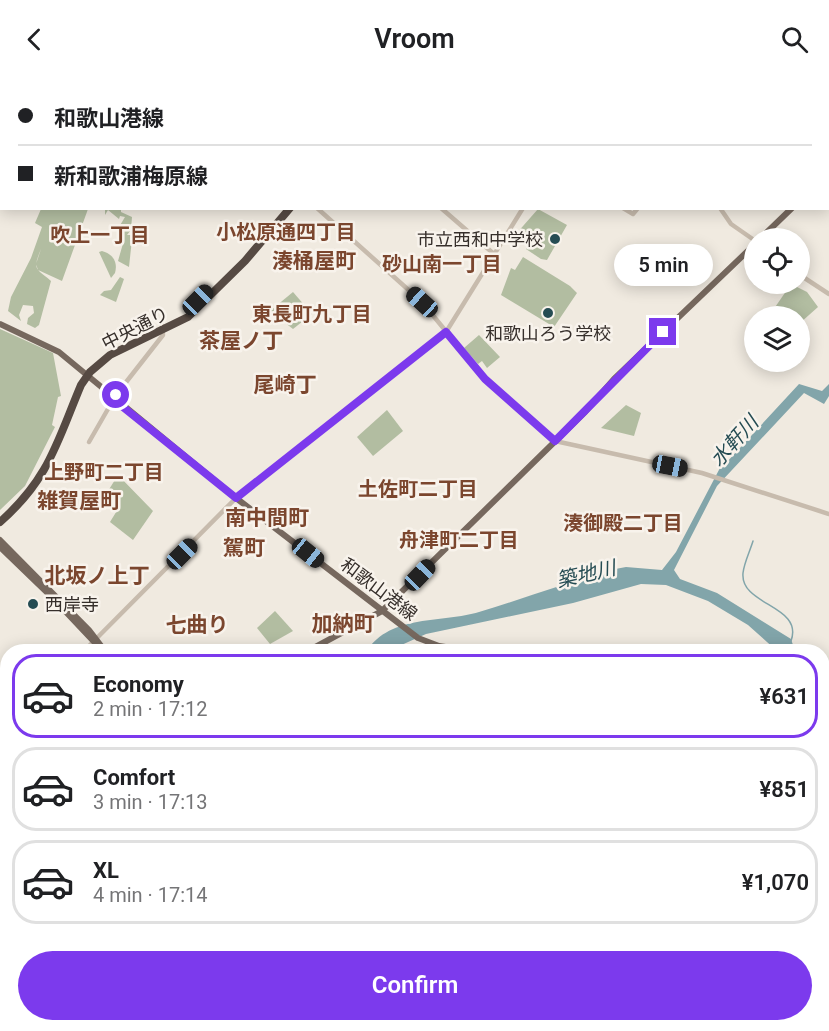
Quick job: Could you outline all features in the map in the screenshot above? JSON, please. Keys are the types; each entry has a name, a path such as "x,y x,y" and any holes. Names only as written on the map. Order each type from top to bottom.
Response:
{"highway":[{"name":"中央通り","path":"0,516 26,491 35,478 84,375 110,355 163,327 191,307 241,258 282,210"},
{"name":"中央通り","path":"163,327 185,320 244,261 288,210"},
{"name":"中央通り","path":"0,522 29,495 42,476 84,375"}],"main road":[{"path":"771,228 790,210"},
{"path":"321,644 382,611 555,441 614,379 744,255"},
{"name":"和歌山港線","path":"0,324 59,352 113,399 236,498 418,638 434,644"},
{"path":"0,540 99,644"},
{"path":"0,547 96,640"}],"street":[{"path":"319,210 422,302 485,379 555,441 713,476 829,514"},
{"path":"443,210 495,254"},
{"path":"92,644 236,498 446,332 522,210"},
{"path":"721,210 731,224 744,233"},
{"path":"810,282 829,294"},
{"path":"89,442 113,399 163,335 163,327"}],"green space":[{"path":"41,210 88,210 62,281 38,270 51,281 39,325 35,328 27,324 28,318 34,313 33,306 23,305 19,315 21,321 8,311 11,297 31,258 42,227 35,223"},
{"path":"108,210 121,210 132,217 131,230 127,235 131,235 132,239 129,267 118,261 124,240 119,227 125,217 120,216 119,219"},
{"path":"537,210 567,225 547,260 541,259 526,249 529,244 516,234"},
{"path":"99,252 109,254 115,262 115,273 111,278"},
{"path":"523,257 570,286 577,293 554,327 501,295 511,268 515,270"},
{"path":"120,277 124,279 116,302 100,295 104,291 111,290"},
{"path":"293,292 312,314 293,329 270,311"},
{"path":"784,294 808,294 818,307 810,314 810,306 776,306"},
{"path":"0,329 53,353 61,396 58,397 52,425 55,427 25,486 0,510"},
{"path":"479,335 500,357 487,368 482,361 478,364 464,348"},
{"path":"626,405 641,413 634,436 601,428"},
{"path":"387,410 403,431 373,456 357,437"},
{"path":"118,475 153,511 133,540 110,522 118,509 103,499"},
{"path":"275,611 293,631 270,644 257,628"}],"water":[{"path":"799,384 822,391 829,384 829,396 824,404 804,393 717,486 674,570 680,579 717,593 791,639 793,644 769,644 748,625 708,601 666,585 641,584 573,603 426,634 404,644 373,644 389,631 403,625 479,612 610,570 626,567 662,570 676,552 721,466"}],"waterway":[{"path":"753,541 743,573 745,584 760,600 781,612 789,620 793,629 791,641"}],"place":[{"name":"市立西和中学校","path":"555,239"},
{"name":"和歌山ろう学校","path":"548,313"},
{"name":"西岸寺","path":"33,604"}],"district":[{"name":"小松原通四丁目","path":"286,232"},
{"name":"吹上一丁目","path":"100,235"},
{"name":"湊桶屋町","path":"314,261"},
{"name":"砂山南一丁目","path":"442,264"},
{"name":"東長町九丁目","path":"312,314"},
{"name":"茶屋ノ丁","path":"241,341"},
{"name":"尾崎丁","path":"285,385"},
{"name":"上野町二丁目","path":"104,472"},
{"name":"土佐町二丁目","path":"418,489"},
{"name":"雑賀屋町","path":"79,501"},
{"name":"南中間町","path":"267,518"},
{"name":"湊御殿二丁目","path":"623,523"},
{"name":"舟津町二丁目","path":"459,540"},
{"name":"駕町","path":"244,548"},
{"name":"北坂ノ上丁","path":"97,576"},
{"name":"加納町","path":"343,624"},
{"name":"七曲り","path":"197,625"}],"route":[{"path":"116,395 113,399 236,498 446,332 485,379 555,441 663,332"}],"water label":[{"name":"水軒川","path":"734,441"},
{"name":"築地川","path":"586,574"}]}
